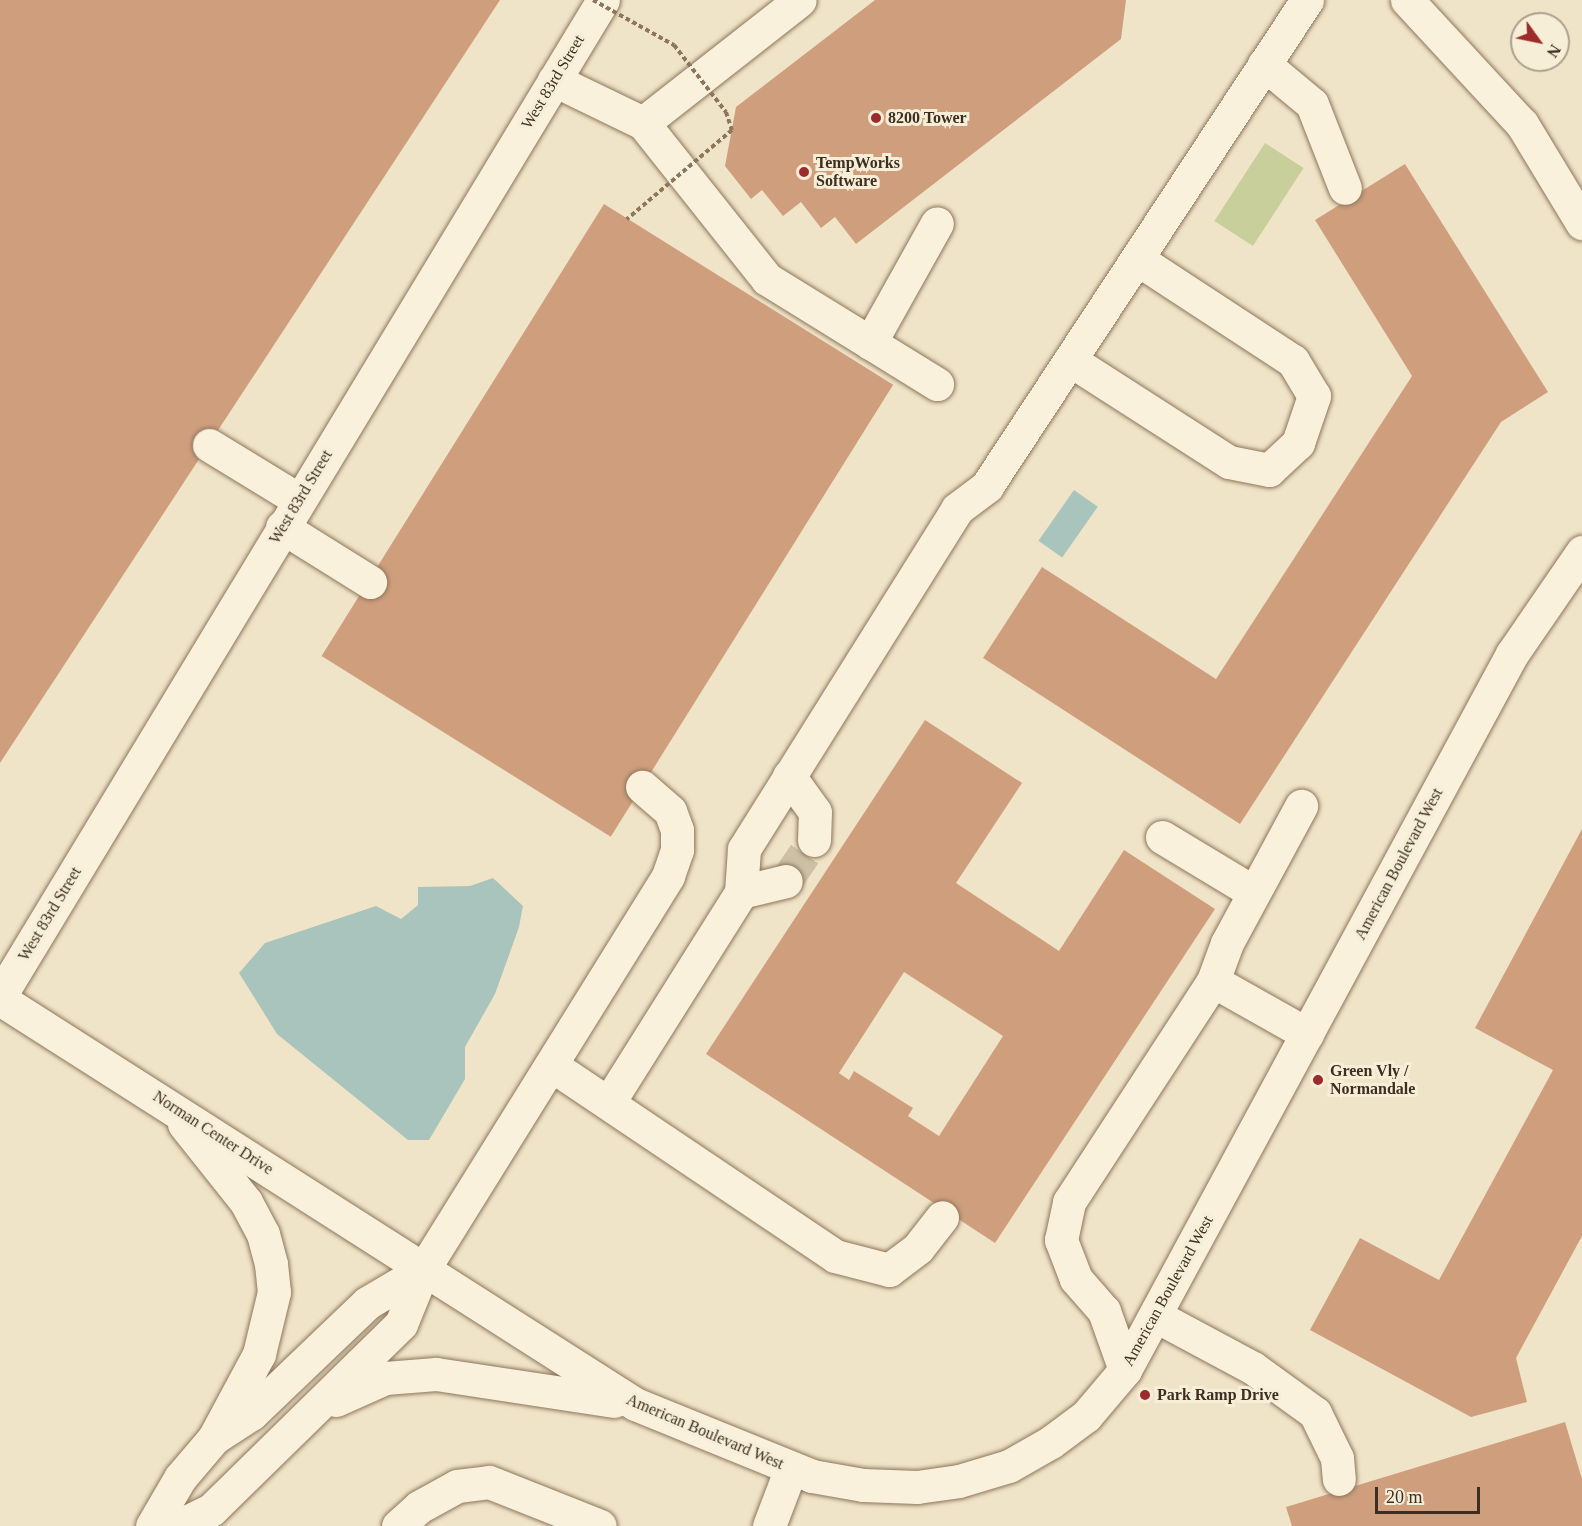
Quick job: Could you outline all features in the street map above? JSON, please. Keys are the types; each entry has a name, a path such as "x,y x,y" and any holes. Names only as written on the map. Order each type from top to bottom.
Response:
{"street":[{"name":"West 83rd Street","path":"0,997 603,0"},
{"path":"643,123 800,0"},
{"path":"609,1102 741,892 744,849 957,509 987,486 1307,0"},
{"path":"1407,0 1522,124 1582,223"},
{"path":"1264,64 1312,104 1345,188"},
{"path":"554,80 643,123 767,279 937,384"},
{"path":"870,343 937,223"},
{"path":"1070,360 1229,462 1269,470 1298,443 1314,396 1293,361 1137,259"},
{"path":"209,445 370,582"},
{"name":"American Boulevard West","path":"423,1270 635,1404 791,1468 863,1485 917,1487 959,1481 1009,1466 1051,1442 1086,1416 1125,1370 1512,654 1582,552"},
{"path":"789,776 815,812 814,840"},
{"path":"178,1526 211,1510 318,1408 401,1324 423,1270 668,876 677,849 670,811 642,787"},
{"path":"1125,1370 1104,1311 1076,1279 1061,1240 1070,1202 1213,981 1253,892 1301,806"},
{"path":"1162,837 1253,892"},
{"path":"741,892 786,881"},
{"path":"1213,981 1307,1034"},
{"name":"Norman Center Drive","path":"0,997 167,1102 423,1270"},
{"path":"551,1065 835,1256 889,1270 918,1248 942,1216"},
{"path":"152,1526 180,1478 214,1438 259,1354 274,1292 272,1264 263,1234 246,1202 167,1102"},
{"path":"214,1438 251,1414 367,1303 423,1270"},
{"path":"1156,1316 1253,1368 1315,1413 1337,1458 1339,1479"},
{"path":"318,1408 386,1378 436,1374 635,1404"},
{"path":"769,1526 791,1468"},
{"path":"398,1526 419,1507 457,1486 489,1482 600,1526"}],"path":[{"path":"593,0 674,45 726,112 732,130 627,219"}],"green space":[{"path":"1265,143 1304,168 1253,246 1214,221"}],"water":[{"path":"1074,490 1098,507 1062,557 1038,541"},
{"path":"493,878 523,906 519,927 495,994 465,1047 465,1079 429,1140 408,1140 277,1034 239,973 265,943 376,906 401,919 418,905 418,887 470,886"}],"building":[{"path":"0,0 500,0 0,763"},
{"name":"8200 Tower","path":"875,0 1126,0 1121,39 856,244 835,217 821,228 801,202 783,216 762,190 751,199 725,166 736,107"},
{"path":"1405,164 1548,392 1501,422 1240,824 983,658 1042,567 1216,679 1412,376 1315,220"},
{"path":"604,204 893,385 611,837 322,656"},
{"path":"925,720 1022,783 956,883 1059,951 1124,850 1215,909 995,1243 706,1054","holes":["904,972 1003,1036 939,1136 908,1116 913,1108 854,1071 849,1080 839,1073"]},
{"path":"1582,829 1582,1236 1516,1358 1527,1402 1471,1417 1310,1330 1360,1238 1439,1280 1553,1070 1475,1028"},
{"path":"1565,1422 1582,1479 1582,1526 1292,1526 1286,1507"}],"tunnel":[{"path":"786,881 814,840"}],"place":[{"name":"8200 Tower","path":"876,118"},
{"name":"TempWorks Software","path":"804,172"},
{"name":"Green Vly / Normandale","path":"1318,1080"},
{"name":"Park Ramp Drive","path":"1145,1395"}]}
